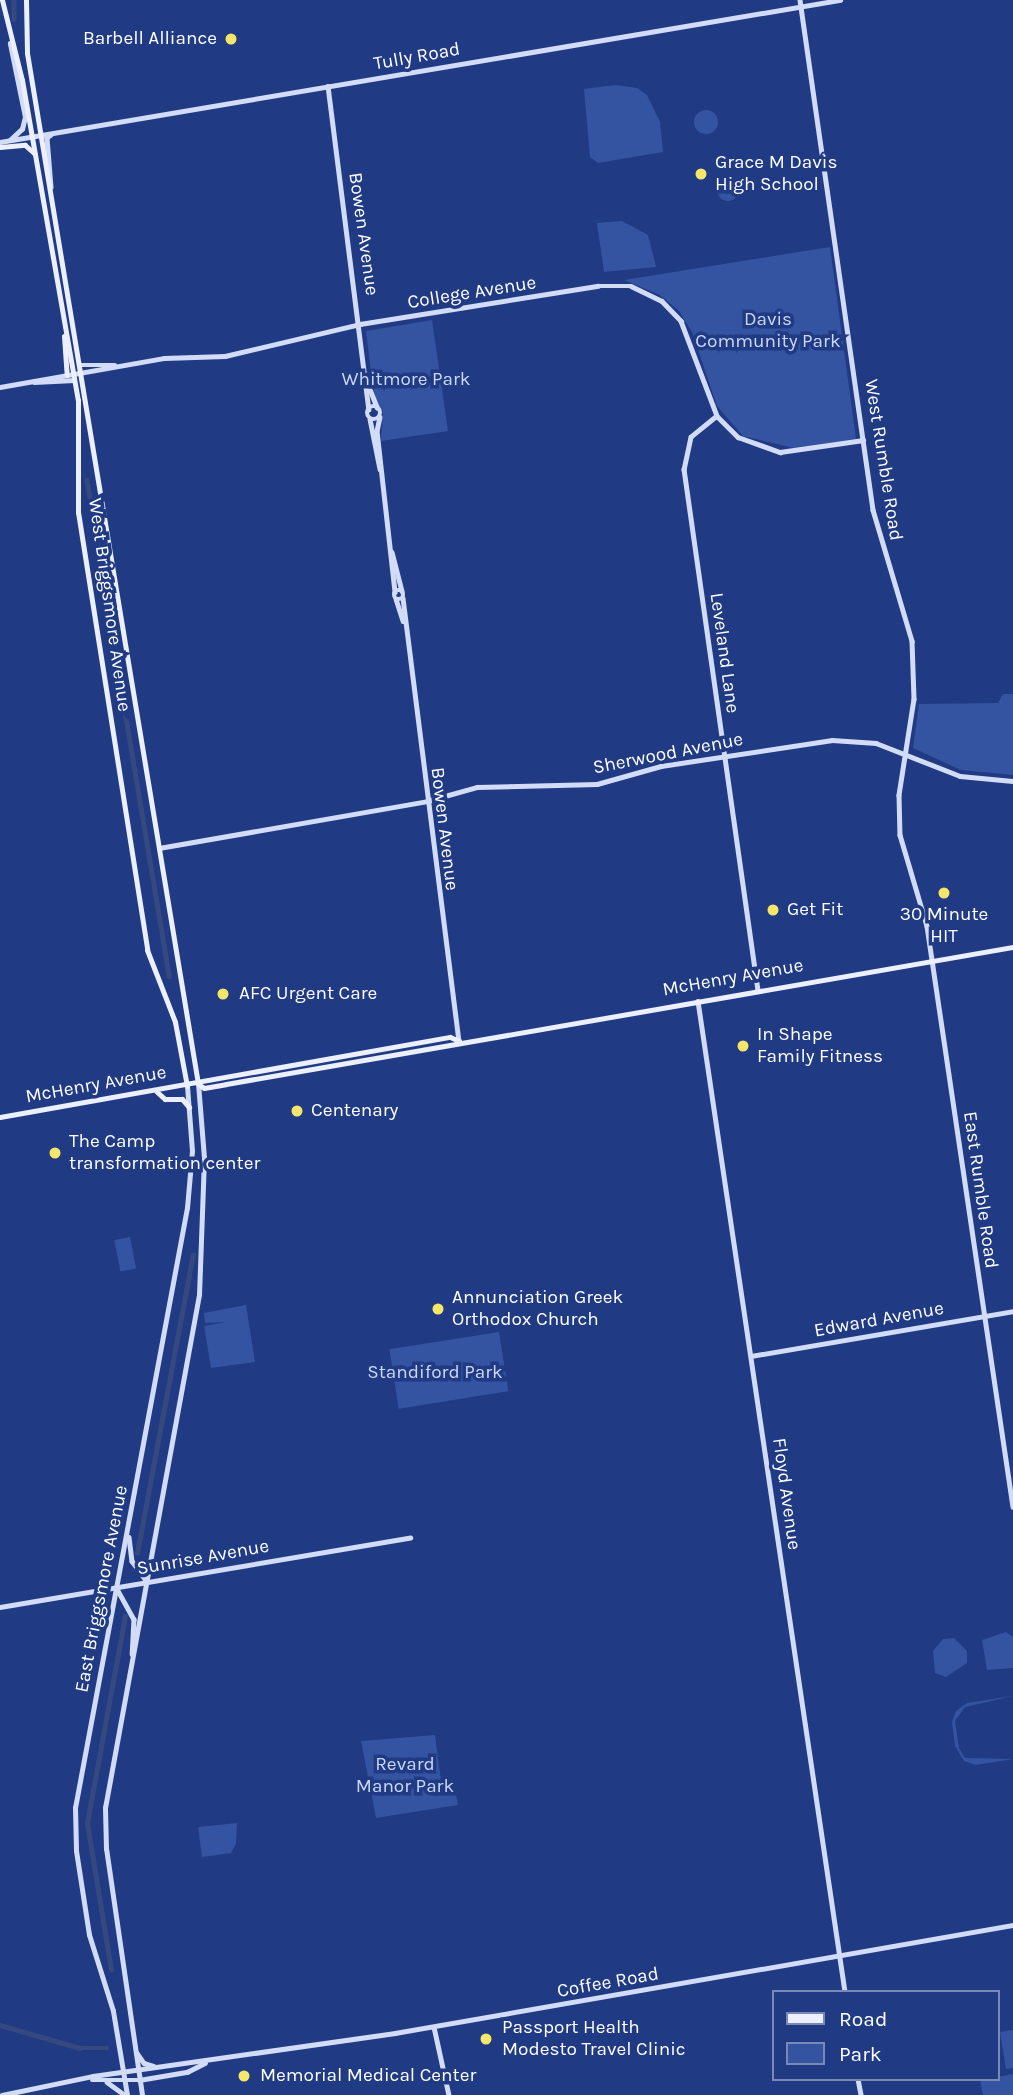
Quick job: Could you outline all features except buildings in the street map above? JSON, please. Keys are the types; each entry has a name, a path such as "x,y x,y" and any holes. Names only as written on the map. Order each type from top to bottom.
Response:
{"main road":[{"name":"West Briggsmore Avenue","path":"2,0 33,136 198,1084"},
{"name":"West Briggsmore Avenue","path":"26,0 26,46 50,191 75,373 80,424 78,512 148,950 175,1022 187,1086"},
{"path":"0,145 25,145 36,156"},
{"name":"McHenry Avenue","path":"0,1118 198,1084 203,1079 450,1037 459,1041 1013,947"},
{"path":"156,1091 165,1099 182,1099 189,1107"}],"street":[{"name":"Tully Road","path":"0,145 9,140 801,3 840,0"},
{"name":"West Rumble Road","path":"801,3 879,537 912,641 914,699 899,795 900,831 925,919 932,961"},
{"path":"9,36 25,117 22,129 9,140"},
{"name":"Bowen Avenue","path":"328,86 369,386"},
{"path":"50,191 47,138 57,132"},
{"name":"College Avenue","path":"0,387 170,357 225,356 360,324 598,286 631,286 662,301 681,321 717,416 746,442 771,451 796,452 863,440"},
{"path":"33,382 75,373"},
{"path":"369,386 380,417 381,470"},
{"path":"369,386 370,418 381,470"},
{"path":"369,409 377,407"},
{"name":"Leveland Lane","path":"717,416 691,438 684,466 758,990"},
{"path":"370,418 380,417"},
{"name":"Bowen Avenue","path":"381,470 459,1041"},
{"name":"Bowen Avenue","path":"392,552 402,591 403,621"},
{"path":"396,595 402,591"},
{"path":"396,595 403,598"},
{"name":"Sherwood Avenue","path":"159,848 427,801 490,785 606,783 661,766 724,755 846,740 907,753 960,775 1013,780"},
{"name":"East Rumble Road","path":"932,961 1013,1507"},
{"name":"Floyd Avenue","path":"698,1000 845,1990"},
{"path":"142,2095 105,1829 107,1795 199,1294 204,1158 198,1084"},
{"name":"East Briggsmore Avenue","path":"126,2095 114,2011 89,1935 74,1823 187,1208 192,1151 187,1086"},
{"name":"Edward Avenue","path":"751,1356 1013,1311"},
{"path":"130,1516 130,1550 147,1582"},
{"name":"Sunrise Avenue","path":"0,1607 410,1538"},
{"path":"116,1587 128,1601 134,1619 133,1659"},
{"name":"Coffee Road","path":"2,2095 124,2072 206,2063 434,2026 1013,1925"},
{"path":"434,2026 449,2095"},
{"path":"134,2046 144,2063 162,2066"},
{"name":"Coffee Road","path":"92,2080 139,2080 187,2072 206,2063"},
{"path":"106,2082 126,2095"}],"green space":[{"path":"616,85 637,88 647,95 660,122 663,152 598,163 590,157 584,89"},
{"path":"706,110 715,113 718,122 715,131 706,134 697,131 694,122 697,113"},
{"path":"728,179 736,182 739,190 736,198 728,201 720,198 717,190 720,182"},
{"path":"622,221 648,235 656,267 604,272 597,223"},
{"name":"Davis Community Park","path":"830,247 856,439 794,448 743,436 717,406 692,332 679,311 660,295 624,280"},
{"name":"Whitmore Park","path":"432,320 448,431 381,441 383,413 374,396 366,331"},
{"path":"1003,694 1013,694 1013,775 961,770 913,748 919,704 998,703"},
{"path":"130,1237 136,1268 120,1271 114,1240"},
{"path":"246,1305 255,1362 211,1368 204,1326 226,1322 205,1323 204,1313"},
{"name":"Standiford Park","path":"499,1332 508,1391 399,1409 389,1349"},
{"path":"1006,1632 1013,1637 1013,1668 987,1670 982,1640"},
{"path":"954,1638 967,1651 967,1663 946,1677 935,1673 933,1651 943,1639"},
{"path":"1013,1696 965,1707 955,1721 959,1748 965,1758 1013,1759 976,1765 964,1761 955,1746 952,1722 956,1711 967,1703"},
{"name":"Revard Manor Park","path":"435,1735 441,1781 453,1780 458,1805 376,1818 361,1741"},
{"path":"237,1823 236,1844 231,1853 202,1857 198,1827"},
{"path":"1013,2030 1013,2068 1006,2069 1000,2032"},
{"path":"1013,2074 1013,2095 983,2095 980,2081 999,2081 999,2077"}],"waterway":[{"path":"14,0 14,19"},
{"path":"87,480 107,601"},
{"path":"109,616 169,976"},
{"path":"137,1553 193,1255"},
{"path":"111,1970 87,1823 125,1616"},
{"path":"0,2025 80,2048 107,2048"}],"place":[{"name":"Barbell Alliance","path":"231,39"},
{"name":"Grace M Davis High School","path":"701,174"},
{"name":"30 Minute HIT","path":"944,893"},
{"name":"Get Fit","path":"773,910"},
{"name":"AFC Urgent Care","path":"223,994"},
{"name":"In Shape Family Fitness","path":"743,1046"},
{"name":"Centenary","path":"297,1111"},
{"name":"The Camp transformation center","path":"55,1153"},
{"name":"Annunciation Greek Orthodox Church","path":"438,1309"},
{"name":"Passport Health Modesto Travel Clinic","path":"486,2039"},
{"name":"Memorial Medical Center","path":"244,2076"}]}
